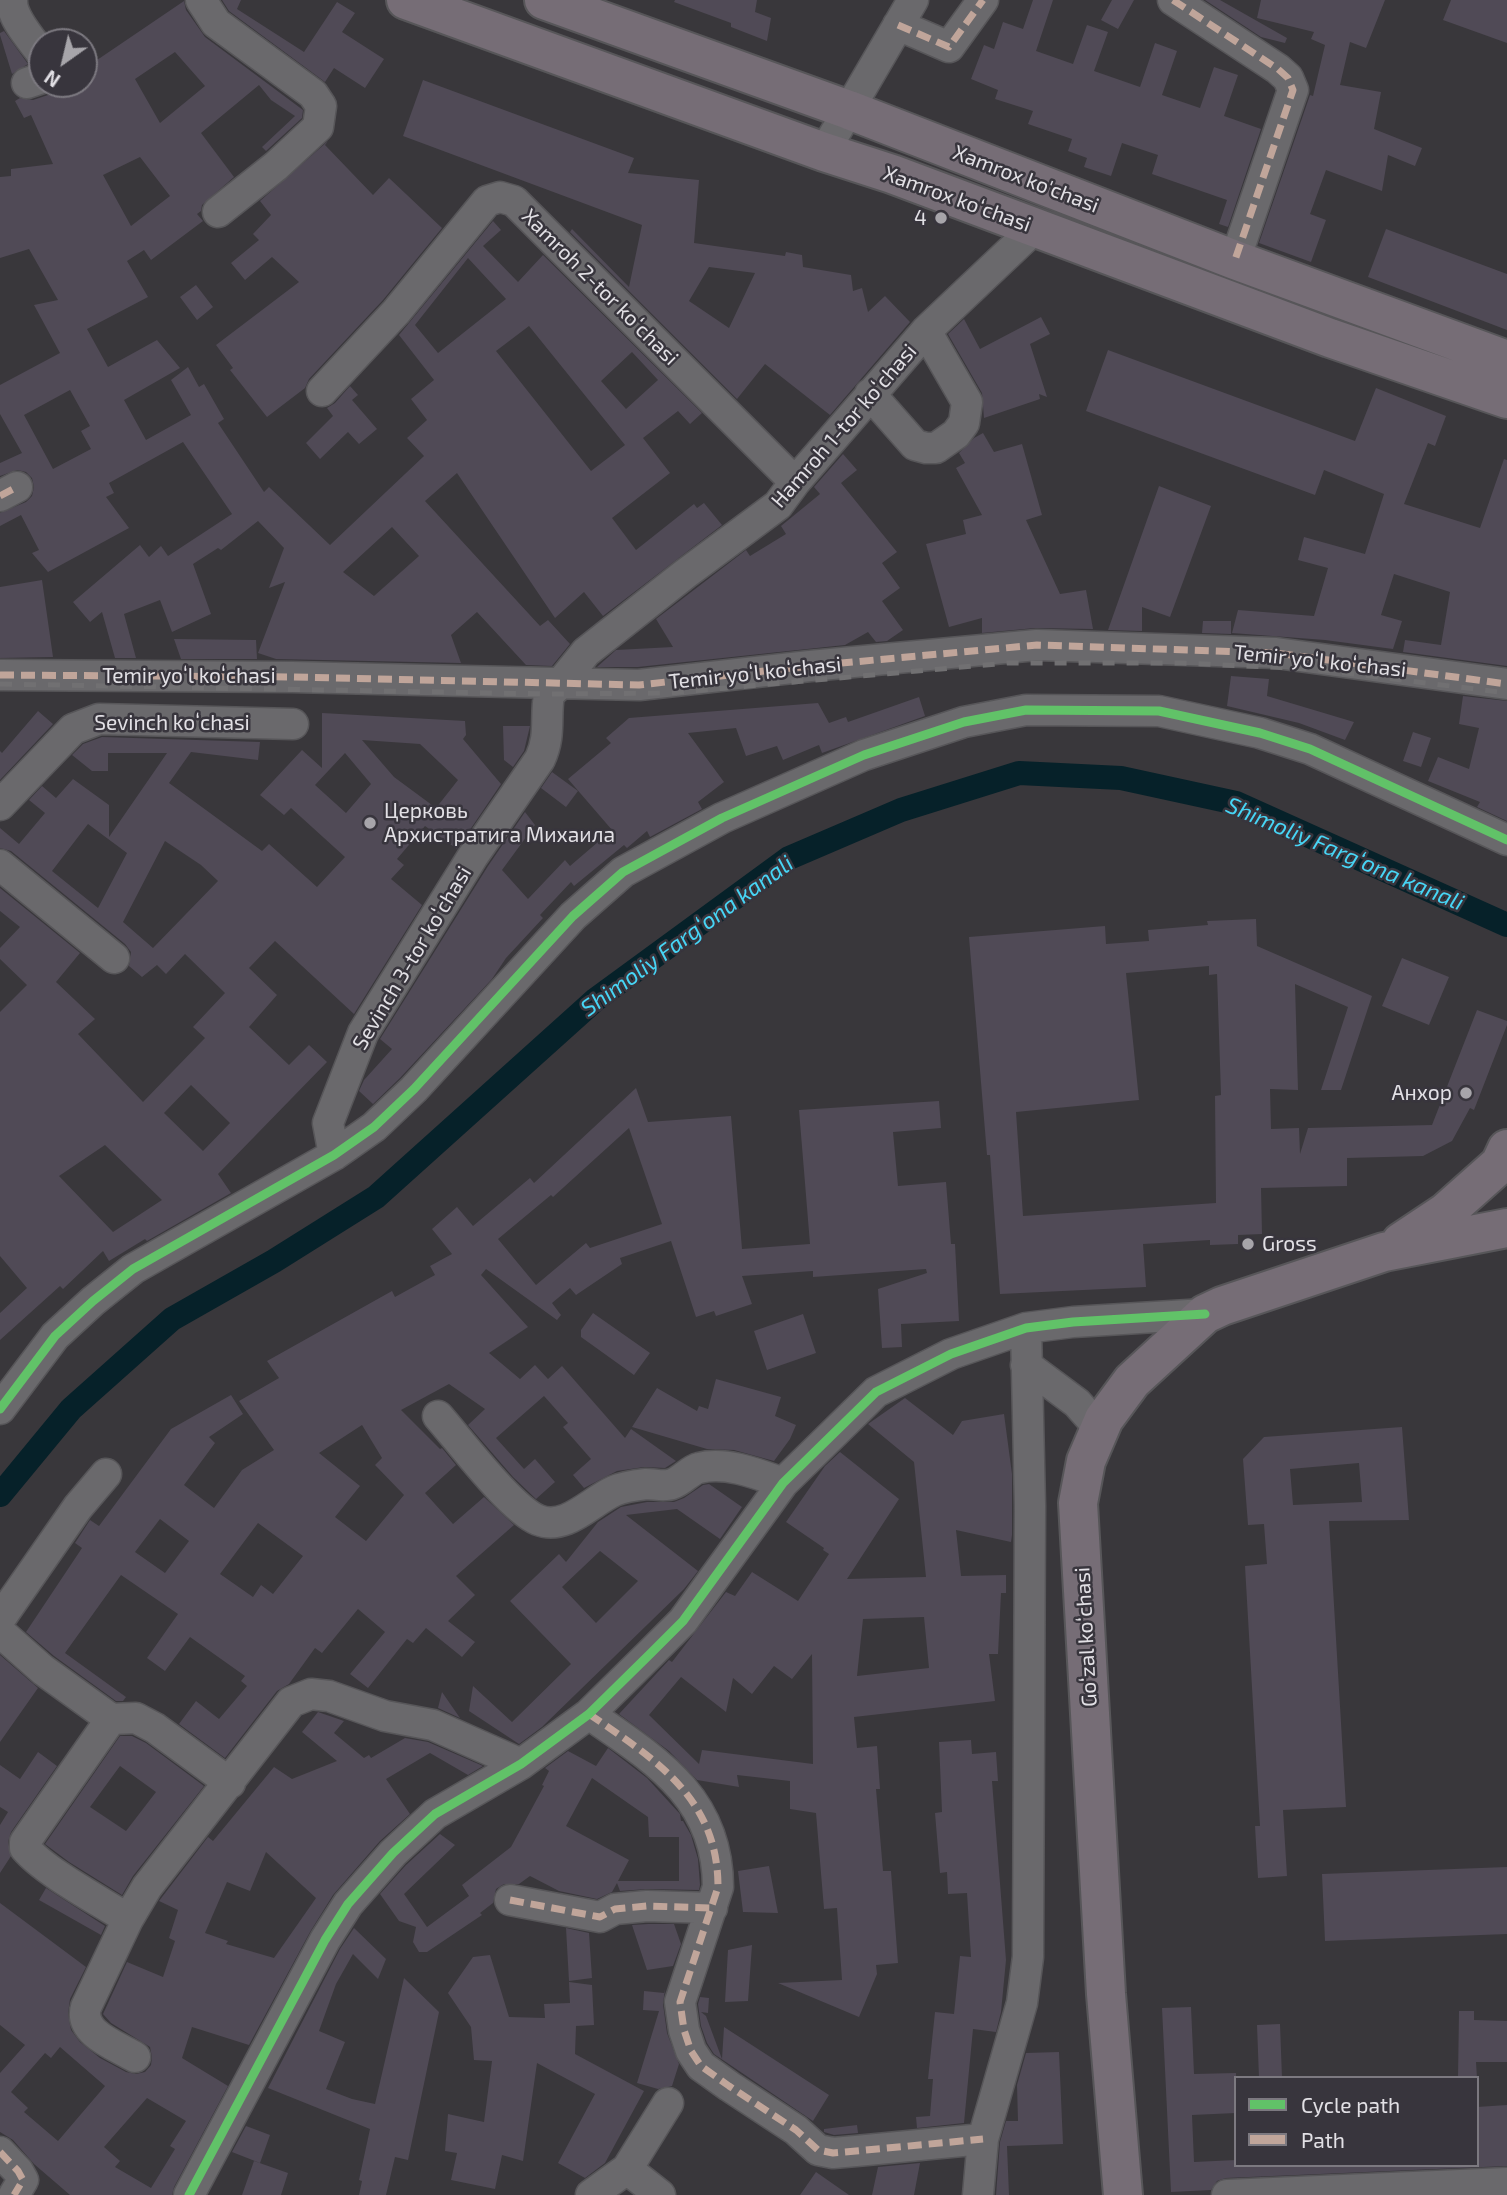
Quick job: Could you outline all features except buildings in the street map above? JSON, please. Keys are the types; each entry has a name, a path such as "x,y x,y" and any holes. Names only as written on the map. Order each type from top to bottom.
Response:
{"main road":[{"name":"Xamrox koʻchasi","path":"406,0 824,152 892,174 1330,338 1507,399"},
{"name":"Xamrox ko'chasi","path":"544,0 849,110 1235,260 1507,360"},
{"path":"1384,1252 1446,1212 1505,1159"},
{"path":"1384,1252 1507,1228"},
{"name":"Goʻzal koʻchasi","path":"1123,2195 1106,1994 1078,1503 1086,1461 1104,1419 1132,1381 1205,1314 1384,1252"}],"street":[{"path":"12,0 12,7 28,33"},
{"path":"201,0 216,23 313,94 321,106 318,127 276,166 218,212"},
{"path":"824,152 906,13 949,47 983,0"},
{"path":"1173,0 1278,69 1288,78 1293,90 1235,260"},
{"name":"Xamroh 2-tor koʻchasi","path":"322,391 396,312 487,201 500,197 514,201 795,482"},
{"name":"Hamroh 1-tor koʻchasi","path":"554,689 586,652 685,573 778,505 926,331 1035,228"},
{"path":"870,394 915,445 936,448 956,434 964,423 967,402 926,331"},
{"name":"Temir yoʻl koʻchasi","path":"0,675 292,677 554,689 639,685 1037,645 1276,653 1507,684"},
{"name":"Sevinch 3-tor koʻchasi","path":"334,1155 328,1123 363,1033 473,856 540,759 547,743 547,709 554,689"},
{"path":"0,1409 55,1336 132,1269 334,1155 374,1127 414,1089 573,916 623,872 722,818 864,755 964,722 1026,710 1159,711 1235,727 1310,749 1507,841"},
{"name":"Sevinch koʻchasi","path":"0,805 66,736 86,723 99,719 293,724"},
{"path":"0,865 114,958"},
{"path":"188,2195 318,1952 348,1905 393,1853 435,1814 521,1764 589,1714 683,1621 783,1483 876,1392 951,1354 1026,1328 1073,1322 1205,1314"},
{"path":"978,2195 983,2139 1021,2003 1028,1957 1030,1506 1026,1328"},
{"path":"1026,1365 1062,1389 1100,1429"},
{"path":"439,1416 515,1505 535,1519 549,1524 561,1522 616,1490 645,1484 668,1486 680,1482 697,1468 716,1467 746,1471 783,1483"},
{"path":"0,1619 79,1507 106,1474"},
{"path":"0,1632 43,1670 111,1719 136,1718 155,1728 230,1783"},
{"path":"135,2057 92,2030 83,2015 128,1919 147,1888 292,1702 311,1693 329,1696 385,1716 432,1725 521,1764"},
{"path":"589,1714 646,1754 680,1783 692,1799 712,1842 718,1869 718,1887 680,2002 691,2051 701,2066 796,2130 818,2150 833,2153 983,2139"},
{"path":"111,1719 25,1842 24,1848 62,1877 128,1919"},
{"path":"510,1900 600,1917 615,1909 647,1906 712,1908"},
{"path":"591,2195 627,2169 668,2103"},
{"path":"0,2152 23,2180 15,2195"},
{"path":"627,2169 660,2195"},
{"path":"1227,2195 1507,2183"}],"waterway":[{"name":"Shimoliy Fargʻona kanali","path":"0,1495 71,1409 172,1319 274,1261 376,1197 595,1000 789,858 901,810 1019,773 1121,778 1236,803 1507,925"}],"railway":[{"path":"0,684 549,694 669,693 1008,663 1181,663 1313,669 1507,693"}],"marked path":[{"path":"898,25 949,47 983,0"},
{"path":"1173,0 1278,69 1288,78 1293,90 1235,260"},
{"path":"0,496 17,487"},
{"path":"0,675 292,677 639,685 1037,645 1276,653 1507,684"},
{"path":"589,1714 637,1747 678,1784 707,1828 715,1856 718,1887 680,2002 684,2030 691,2051 701,2066 796,2130 818,2150 833,2153 983,2139"},
{"path":"510,1900 600,1917 615,1909 647,1906 712,1908"},
{"path":"0,2152 23,2180 14,2195"}],"cycle path":[{"path":"0,1409 55,1336 133,1269 334,1155 374,1127 414,1089 573,916 623,872 722,818 864,755 964,722 1026,710 1159,711 1260,733 1310,749 1507,840"},
{"path":"189,2195 325,1940 348,1904 393,1853 435,1814 521,1764 589,1714 683,1621 783,1483 876,1392 951,1354 1026,1328 1073,1322 1205,1314"}],"place":[{"name":"4","path":"941,218"},
{"name":"Церковь Архистратига Михаила","path":"370,823"},
{"name":"Анхор","path":"1466,1093"},
{"name":"Gross","path":"1248,1244"}]}
